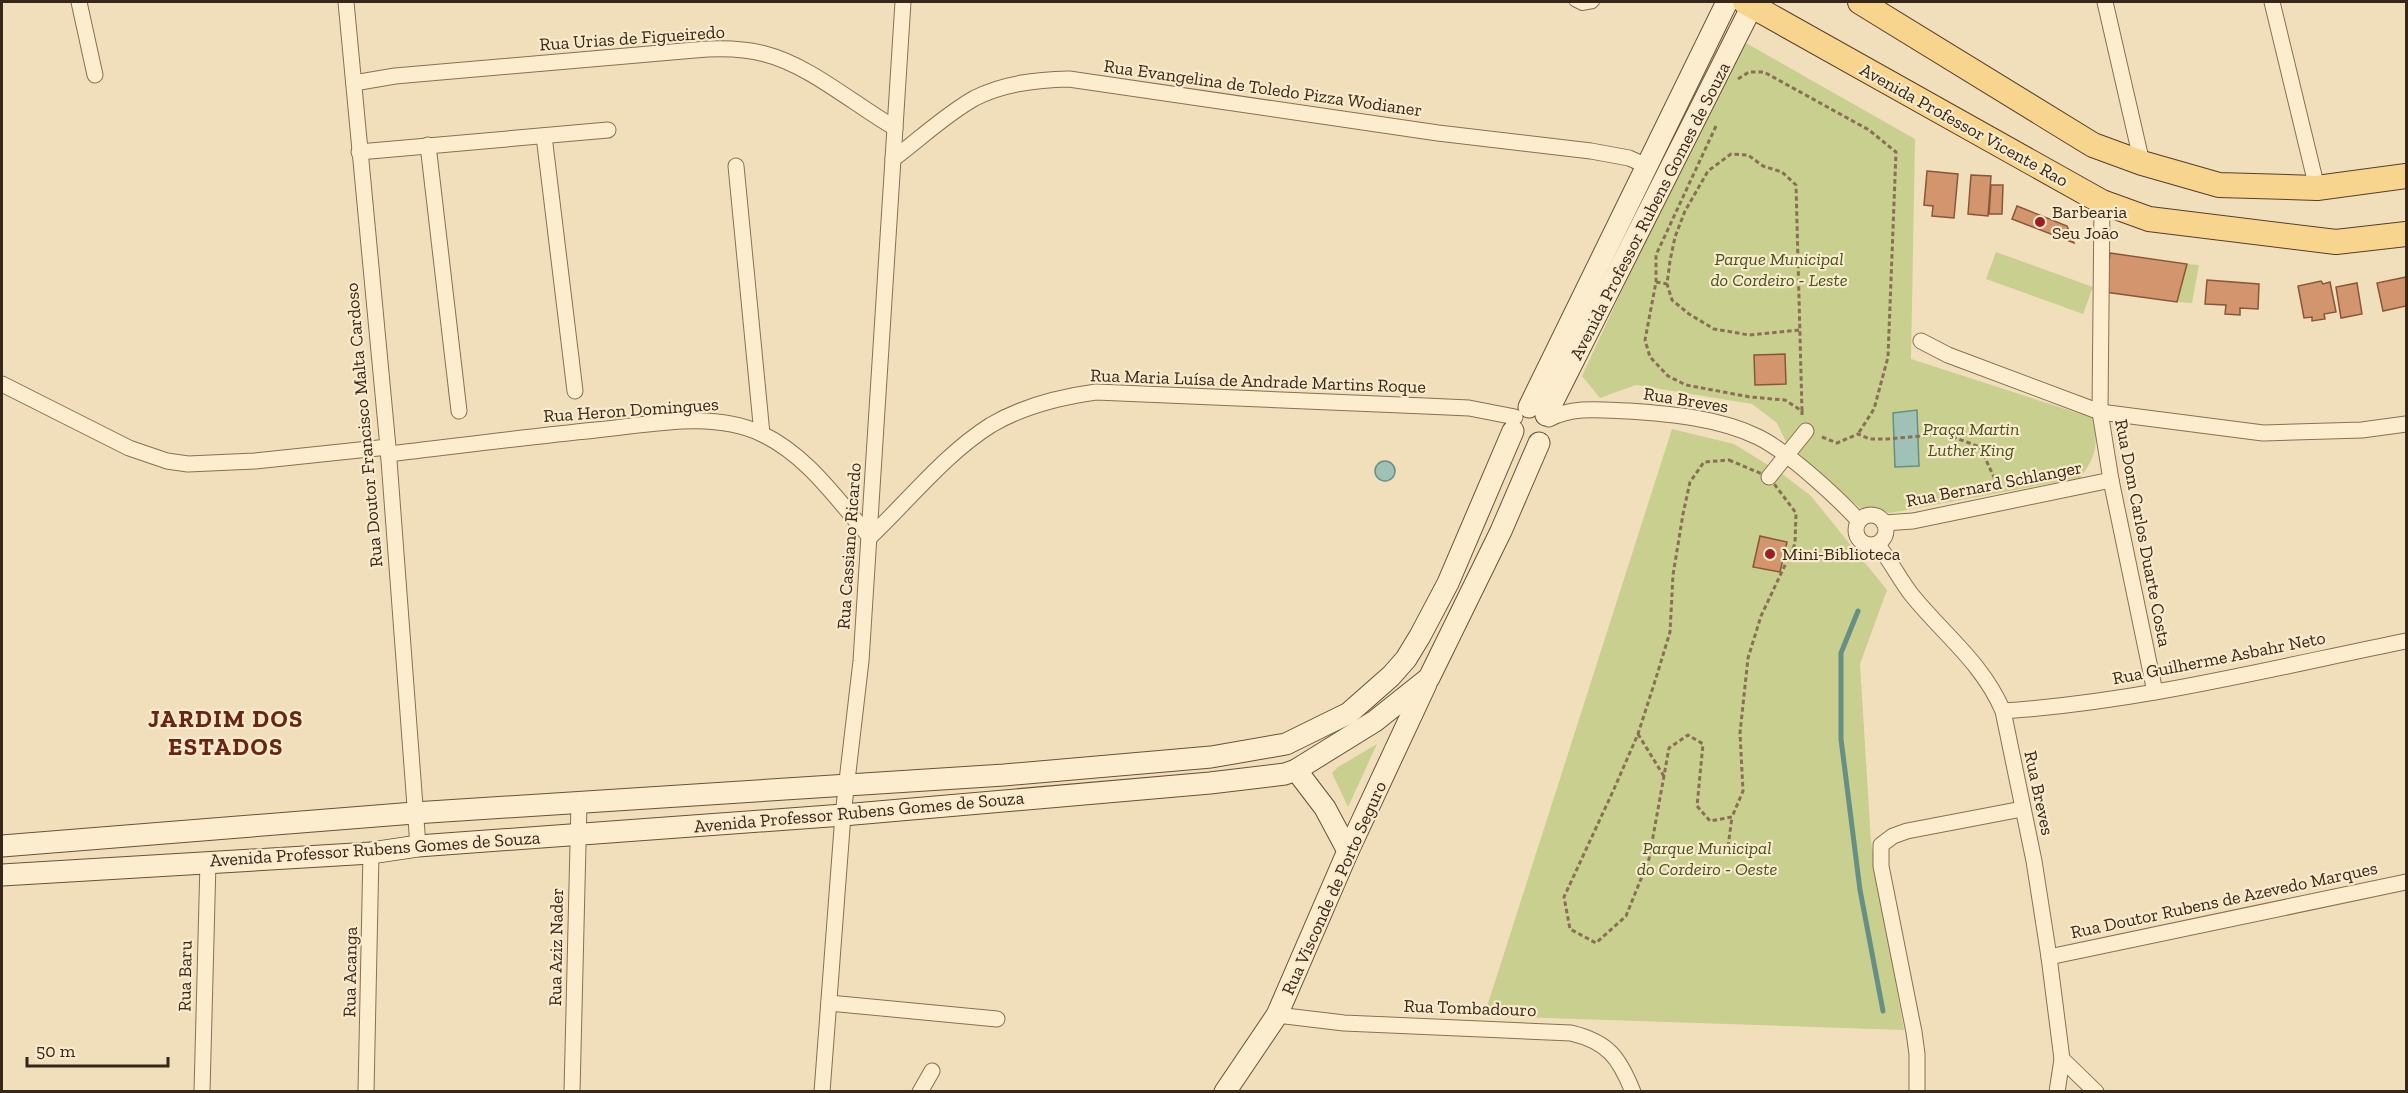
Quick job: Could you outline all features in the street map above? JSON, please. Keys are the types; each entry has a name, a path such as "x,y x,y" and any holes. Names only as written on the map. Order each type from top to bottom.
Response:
{"main road":[{"path":"1860,2 2093,145 2142,163 2219,184 2317,188 2406,176"},
{"name":"Avenida Professor Vicente Rao","path":"1749,4 2102,202 2149,219 2336,242 2406,234"}],"street":[{"path":"79,2 95,75"},
{"name":"Rua Doutor Francisco Malta Cardoso","path":"346,2 388,451 418,846"},
{"name":"Rua Cassiano Ricardo","path":"822,1092 843,815 861,661 903,2"},
{"name":"Avenida Professor Rubens Gomes de Souza","path":"1531,418 1596,266 1726,2"},
{"path":"2104,2 2142,163"},
{"path":"2272,2 2317,188"},
{"name":"Avenida Professor Rubens Gomes de Souza","path":"5,846 414,813 1004,775 1211,757 1286,744 1349,713 1391,676 1406,659 1448,583 1531,418 1749,4"},
{"name":"Rua Urias de Figueiredo","path":"354,83 395,76 695,50 739,50 765,54 795,65 895,128"},
{"name":"Rua Evangelina de Toledo Pizza Wodianer","path":"893,159 975,98 1030,81 1069,79 1438,133 1591,151 1629,158 1647,166"},
{"path":"359,152 608,130"},
{"path":"544,136 575,391"},
{"path":"429,145 459,411"},
{"path":"736,166 762,434"},
{"name":"Rua Dom Carlos Duarte Costa","path":"2102,202 2100,412 2111,480 2156,692"},
{"path":"1921,341 1948,355 2100,412 2263,433 2362,430 2406,424"},
{"name":"Rua Heron Domingues","path":"2,384 129,448 177,462 211,464 388,451 682,422 729,423 762,434 801,461 820,479 870,537"},
{"name":"Rua Maria Luísa de Andrade Martins Roque","path":"870,537 947,460 992,425 1015,413 1071,395 1096,392 1469,408 1531,418"},
{"name":"Rua Breves","path":"1531,418 1573,410 1645,412 1700,419 1736,428 1760,438 1786,455 1859,521"},
{"path":"1531,418 1519,441 1524,444 1539,443"},
{"name":"Avenida Professor Rubens Gomes de Souza","path":"6,874 371,853 418,846 843,815 1210,783 1296,770 1375,721 1429,678 1501,531 1539,443 1548,435 1531,418"},
{"path":"1769,477 1806,431"},
{"name":"Rua Bernard Schlanger","path":"1884,523 1913,520 2004,503 2111,480"},
{"path":"1872,515 1884,523 1886,528 1884,538 1877,544 1867,545 1859,540 1856,531 1859,521 1872,515"},
{"name":"Rua Breves","path":"1877,544 1910,593 1980,668 1994,690 2002,711 2034,861 2049,957 2062,1059 2057,1092"},
{"name":"Rua Guilherme Asbahr Neto","path":"2002,711 2048,708 2156,692 2406,641"},
{"name":"Rua Visconde de Porto Seguro","path":"1225,1092 1276,1015 1348,851 1429,678"},
{"path":"1248,752 1243,766 1252,778"},
{"path":"1210,783 1216,775 1218,766 1211,757"},
{"path":"1296,770 1324,808 1348,851"},
{"name":"Rua Aziz Nader","path":"572,1092 579,804"},
{"path":"1917,1092 1917,1054 1914,1032 1881,866 1881,845 1893,836 1907,831 2022,808"},
{"path":"5,846 6,874"},
{"name":"Rua Acanga","path":"366,1092 371,853"},
{"name":"Rua Baru","path":"202,1092 207,862"},
{"name":"Rua Doutor Rubens de Azevedo Marques","path":"2049,957 2406,882"},
{"path":"829,1003 997,1019"},
{"name":"Rua Tombadouro","path":"1276,1015 1344,1023 1571,1033 1603,1044 1625,1070 1633,1092"},
{"path":"2062,1059 2096,1092"},
{"path":"920,1092 932,1071"}],"lane":[{"path":"1574,2 1582,6 1595,2"}],"path":[{"path":"1738,79 1749,72 1764,72 1869,130 1896,152 1888,357 1874,409 1858,434 1837,443 1806,431 1802,411 1800,330 1796,185 1782,172 1762,166 1748,155 1731,154 1708,171 1685,211 1675,237 1668,284 1672,300 1689,314 1714,329 1749,335 1800,330"},
{"path":"1718,120 1656,255 1656,282 1645,340 1650,357 1668,376 1686,385 1750,398 1785,400 1802,411"},
{"path":"1656,282 1668,284"},
{"path":"1858,434 1870,439 1946,434 1980,447 2004,503"},
{"path":"1727,854 1732,817 1743,791 1740,734 1748,658 1761,616 1795,544 1796,513 1769,477 1729,460 1704,462 1690,482 1673,574 1670,632 1638,734 1564,897 1570,929 1596,943 1626,916 1649,859 1669,748 1688,735 1704,744 1697,806 1710,821 1732,817"},
{"path":"1638,734 1665,778"}],"green space":[{"name":"Parque Municipal do Cordeiro - Leste","path":"1739,39 1915,139 1911,359 2093,418 2095,450 2080,478 1890,513 1860,508 1786,442 1777,423 1752,404 1636,385 1600,398 1582,376"},
{"path":"1996,252 2093,287 2083,314 1986,279"},
{"path":"2187,264 2199,265 2192,303 2177,302"},
{"name":"Parque Municipal do Cordeiro - Oeste","path":"1672,429 1734,444 1781,473 1811,496 1887,590 1860,664 1871,842 1904,1030 1484,1016"},
{"path":"1377,744 1348,807 1332,773"}],"water":[{"path":"1917,410 1919,466 1895,467 1893,413"},
{"path":"1381,461 1389,461 1395,467 1395,475 1389,481 1381,481 1375,475 1375,467"}],"building":[{"path":"1927,171 1958,174 1954,218 1932,216 1933,206 1924,205"},
{"path":"1971,175 1991,176 1988,216 1968,214"},
{"path":"1991,185 2003,185 2002,214 1989,214"},
{"name":"Barbearia Seu João","path":"2017,206 2067,226 2074,243 2012,219"},
{"path":"2110,253 2187,264 2177,302 2105,292"},
{"path":"2406,277 2406,306 2383,311 2377,283"},
{"path":"2207,280 2259,284 2258,309 2240,308 2240,315 2225,314 2226,305 2205,304"},
{"path":"2321,281 2323,284 2330,282 2336,312 2324,314 2325,319 2312,321 2312,317 2304,318 2298,286"},
{"path":"2357,283 2362,314 2341,318 2336,287"},
{"path":"1785,354 1786,384 1755,385 1754,355"},
{"name":"Mini-Biblioteca","path":"1760,536 1787,542 1780,572 1753,567"}],"waterway":[{"path":"1858,611 1841,653 1841,739 1860,890 1883,1011"}],"place":[{"name":"Barbearia Seu João","path":"2040,222"},
{"name":"Mini-Biblioteca","path":"1770,554"}],"district":[{"name":"JARDIM DOS ESTADOS","path":"226,732"}],"park label":[{"name":"Praça Martin Luther King","path":"1971,439"}]}
